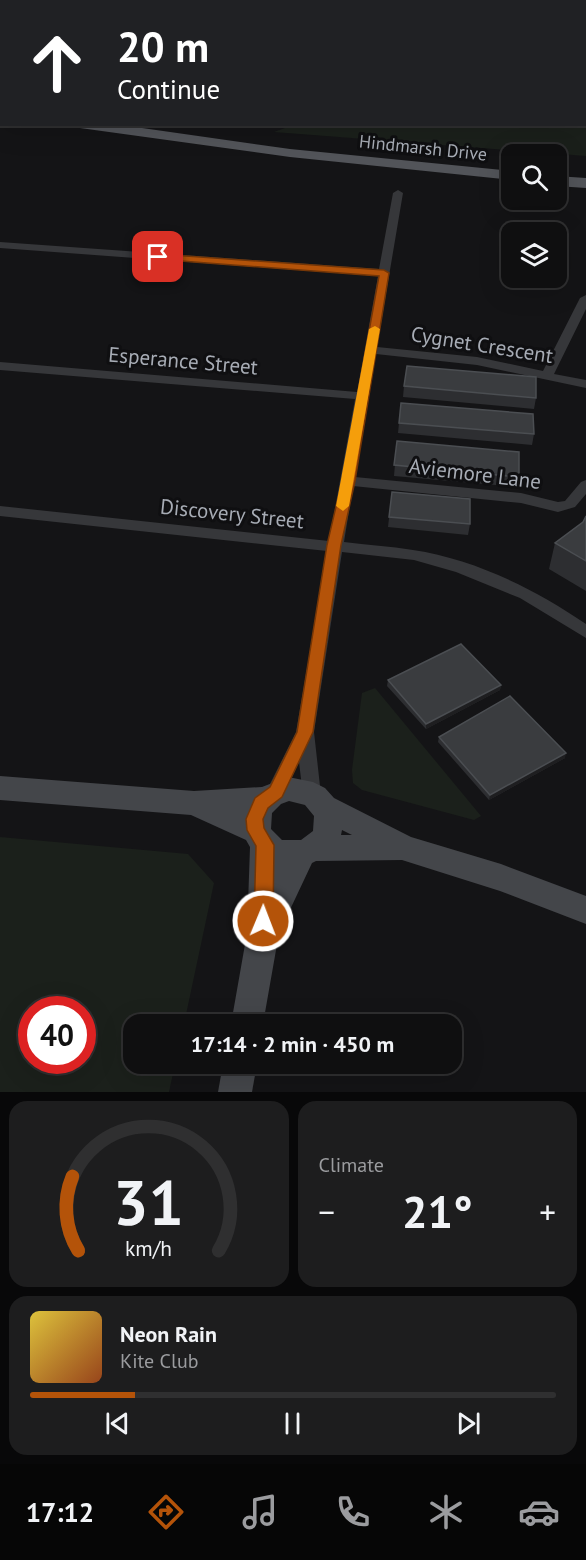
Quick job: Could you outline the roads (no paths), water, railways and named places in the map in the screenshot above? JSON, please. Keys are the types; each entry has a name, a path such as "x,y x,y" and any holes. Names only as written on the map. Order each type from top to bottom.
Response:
{"main road":[{"name":"Hindmarsh Drive","path":"94,126 290,153 501,175"},
{"name":"Hindmarsh Drive","path":"169,126 349,149 501,164"},
{"path":"567,171 586,172"},
{"path":"567,182 586,183"}],"street":[{"path":"249,1014 263,933 260,837 256,811 270,796 305,732 334,545 348,481 398,193"},
{"path":"0,245 384,273"},
{"path":"548,374 586,298"},
{"name":"Cygnet Crescent","path":"371,350 442,356 548,374 586,384"},
{"name":"Esperance Street","path":"0,366 363,396"},
{"name":"Aviemore Lane","path":"348,481 521,498 558,507 570,504 586,485"},
{"name":"Discovery Street","path":"0,511 414,555 470,570 520,591 556,610 586,632"},
{"path":"263,933 308,850 323,840 328,829 329,818 319,801 305,732"},
{"path":"0,788 194,803 270,796 297,789 404,848 501,878 586,910"},
{"path":"194,803 260,837 282,853 308,850 404,848"},
{"path":"235,1092 238,1074"}]}
